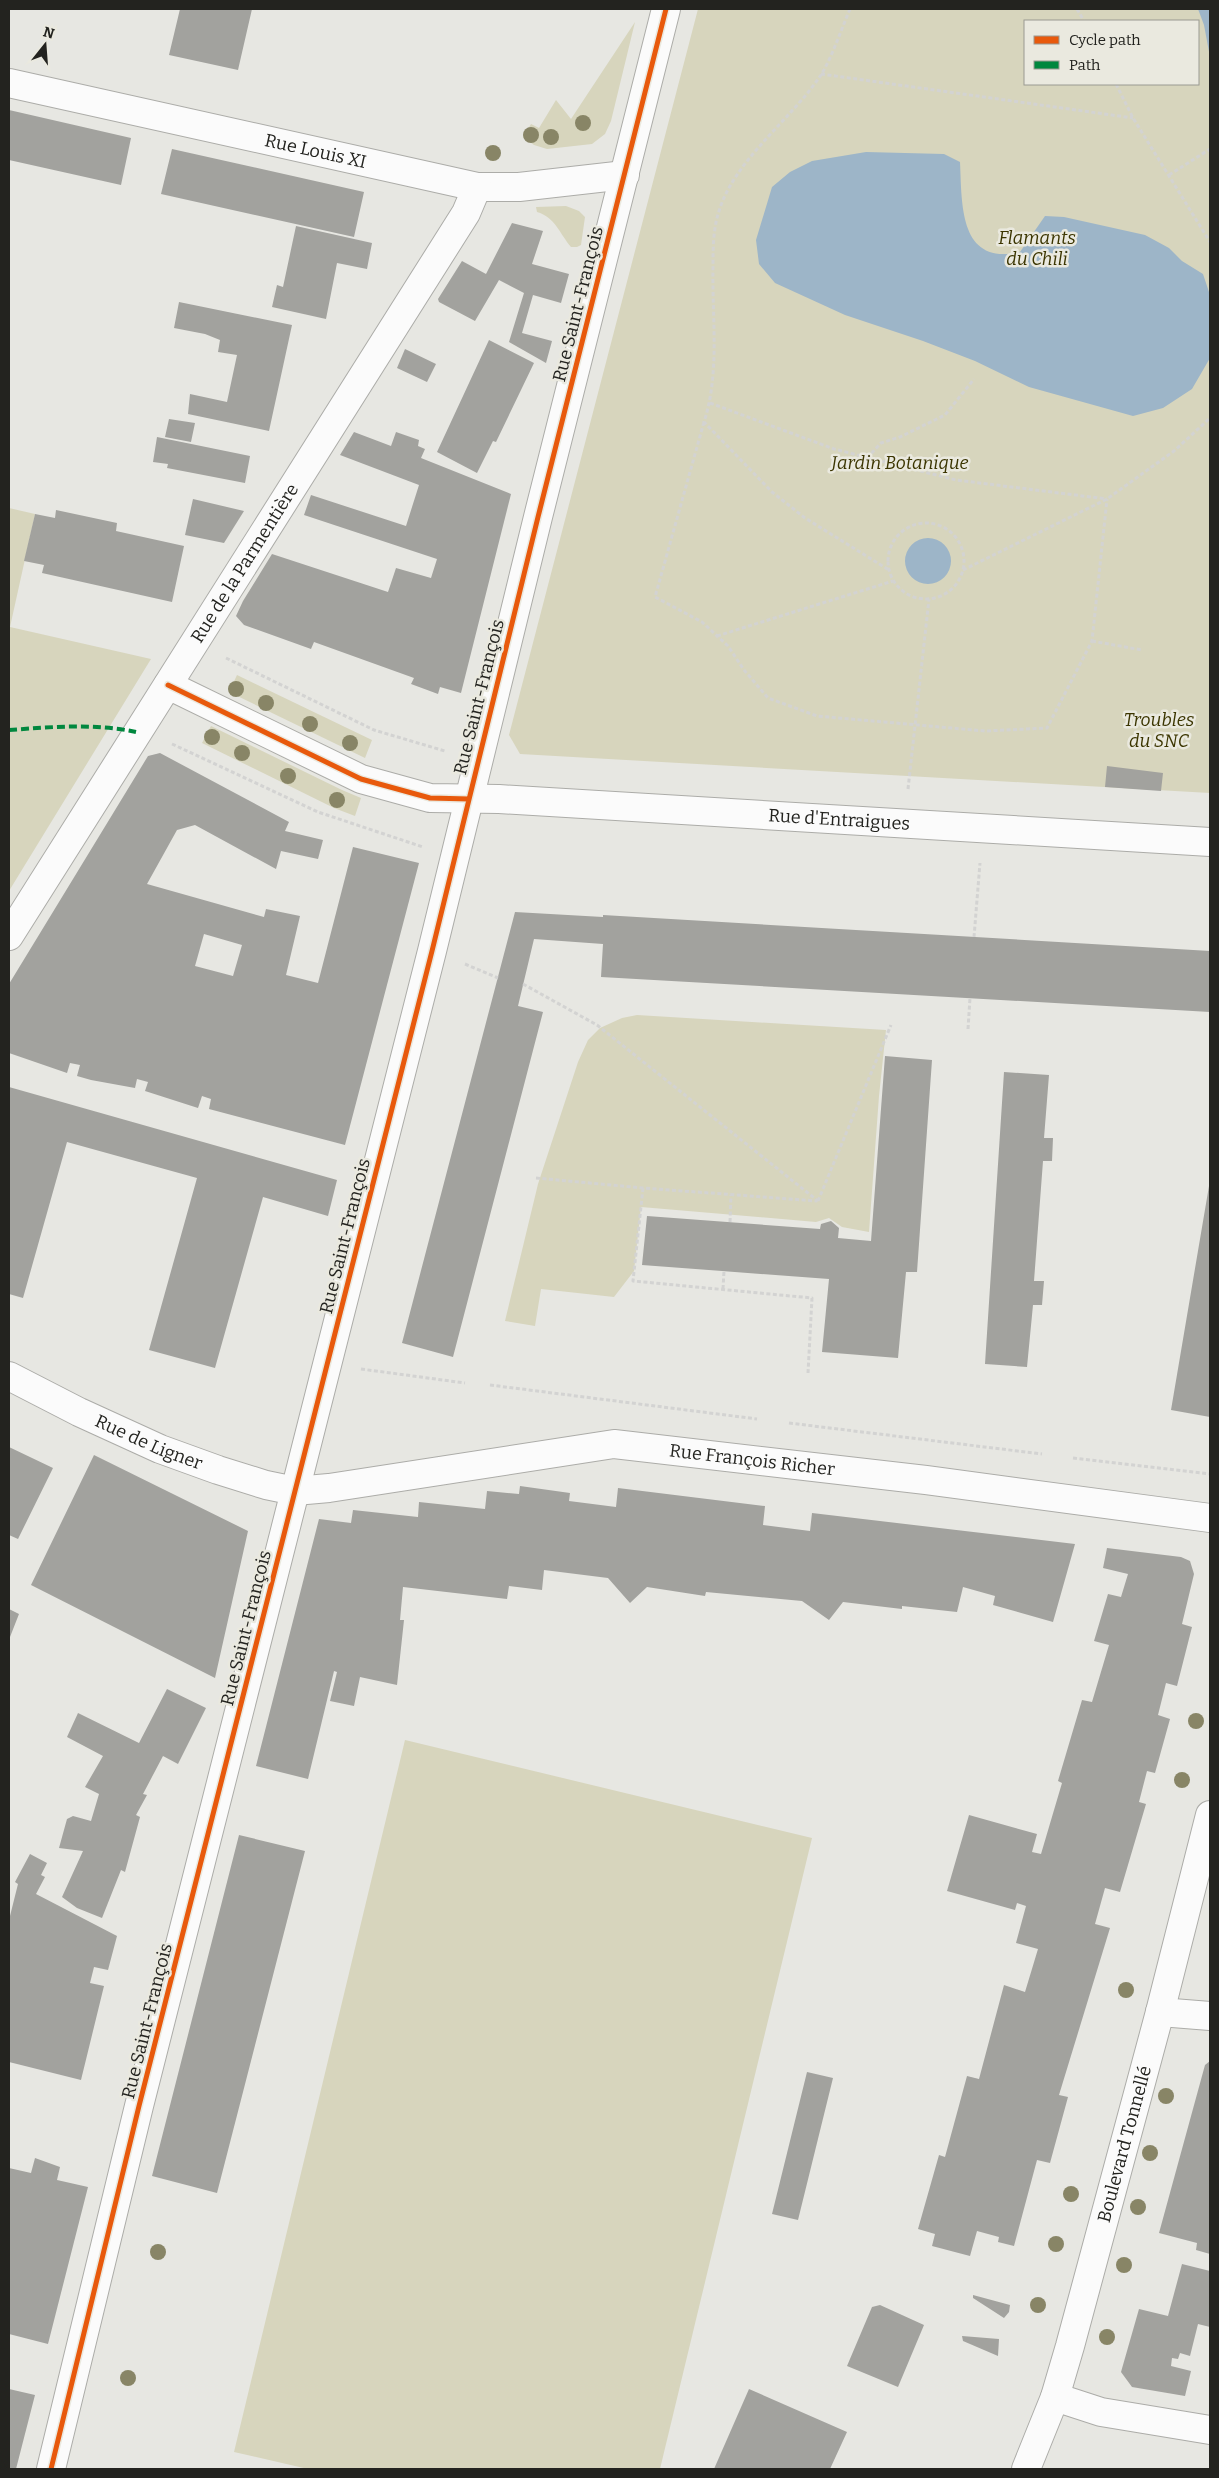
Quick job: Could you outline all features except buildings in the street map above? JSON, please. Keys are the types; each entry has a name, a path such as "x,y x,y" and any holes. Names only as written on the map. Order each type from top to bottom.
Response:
{"street":[{"name":"Rue Saint-François","path":"51,2469 137,2116 455,857 666,9"},
{"name":"Rue Louis XI","path":"9,83 477,187 519,187 625,175"},
{"name":"Rue de la Parmentière","path":"9,936 136,732 168,685 460,222 477,187"},
{"name":"Rue d'Entraigues","path":"168,685 361,779 430,798 499,799 1210,842"},
{"name":"Rue de Ligner","path":"9,1376 78,1412 160,1449 266,1485 295,1491"},
{"name":"Rue François Richer","path":"295,1491 330,1488 614,1444 926,1480 1210,1518"},
{"name":"Boulevard Tonnellé","path":"1026,2469 1055,2397 1160,2012 1210,1815"},
{"path":"1160,2012 1210,2016"},
{"path":"1055,2397 1101,2412 1210,2430"}],"path":[{"path":"850,9 821,74 740,172 725,194 718,213 714,239 712,326 715,371 710,403 655,597 702,622 728,646 744,670 768,698 816,716 985,730 1047,728 1092,641 1107,499"},
{"path":"1077,9 1083,20"},
{"path":"821,74 1133,118"},
{"path":"1116,85 1133,118 1210,242"},
{"path":"1170,175 1210,149"},
{"path":"866,458 881,442 900,437 945,415 974,379"},
{"path":"710,403 834,450 956,480 1107,499"},
{"path":"964,570 1107,499 1174,451 1210,418"},
{"path":"704,422 772,492 805,518 888,570"},
{"path":"920,523 944,527 954,535 965,557 964,570 959,582 951,591 940,597 929,599 908,595 893,582 888,570 891,545 898,535 908,527 920,523"},
{"path":"716,636 893,582"},
{"path":"909,776 929,599"},
{"path":"1092,641 1142,650"},
{"path":"195,642 374,730 443,750 479,757"},
{"path":"136,732 158,737 318,812 455,857"},
{"path":"974,937 982,828"},
{"path":"523,984 596,1025 818,1201"},
{"path":"968,1029 970,998"},
{"path":"818,1201 891,1025"},
{"path":"536,1178 731,1196 818,1201"},
{"path":"643,1188 633,1281 812,1298 808,1373"},
{"path":"730,1222 731,1196"},
{"path":"723,1290 724,1271"},
{"path":"326,1365 465,1382"},
{"path":"490,1385 757,1419"},
{"path":"788,1423 1042,1454"},
{"path":"1073,1458 1210,1474"}],"green space":[{"name":"Jardin Botanique","path":"698,9 1210,9 1210,793 520,754 509,735"},
{"path":"635,22 611,121 605,134 592,144 547,149 534,145 523,137 531,124 539,128 556,100 571,119"},
{"path":"566,206 579,211 585,217 581,245 577,247 571,247 557,226 543,214 537,212 536,207"},
{"path":"9,508 35,514 10,627 151,659 9,891"},
{"path":"237,675 372,740 365,758 229,692"},
{"path":"211,726 361,798 355,816 334,808 202,743"},
{"path":"637,1015 886,1030 869,1232 842,1227 829,1218 816,1222 641,1207 634,1271 614,1297 541,1289 535,1326 505,1321 538,1184 578,1062 588,1040 600,1028 622,1018"},
{"path":"405,1740 812,1838 660,2469 308,2469 234,2452"}],"water":[{"path":"1198,9 1210,9 1210,57 1204,25"},
{"name":"Flamants du Chili","path":"866,152 944,154 960,162 964,213 968,228 975,241 985,250 1000,254 1020,252 1045,216 1064,217 1145,235 1169,248 1182,261 1203,274 1210,295 1210,358 1192,389 1163,408 1133,416 1029,387 975,361 923,341 845,315 775,283 759,264 756,240 772,187 790,172 812,161"},
{"path":"923,538 933,538 945,544 950,552 950,570 945,578 937,583 923,584 915,581 908,574 905,566 905,556 908,548 915,541"}],"marked path":[{"path":"9,730 104,727 136,732"}],"cycle path":[{"path":"51,2469 139,2106 432,951 538,517 666,9"},
{"path":"168,685 361,779 430,798 469,799"}],"park label":[{"name":"Troubles du SNC","path":"1159,730"}]}
